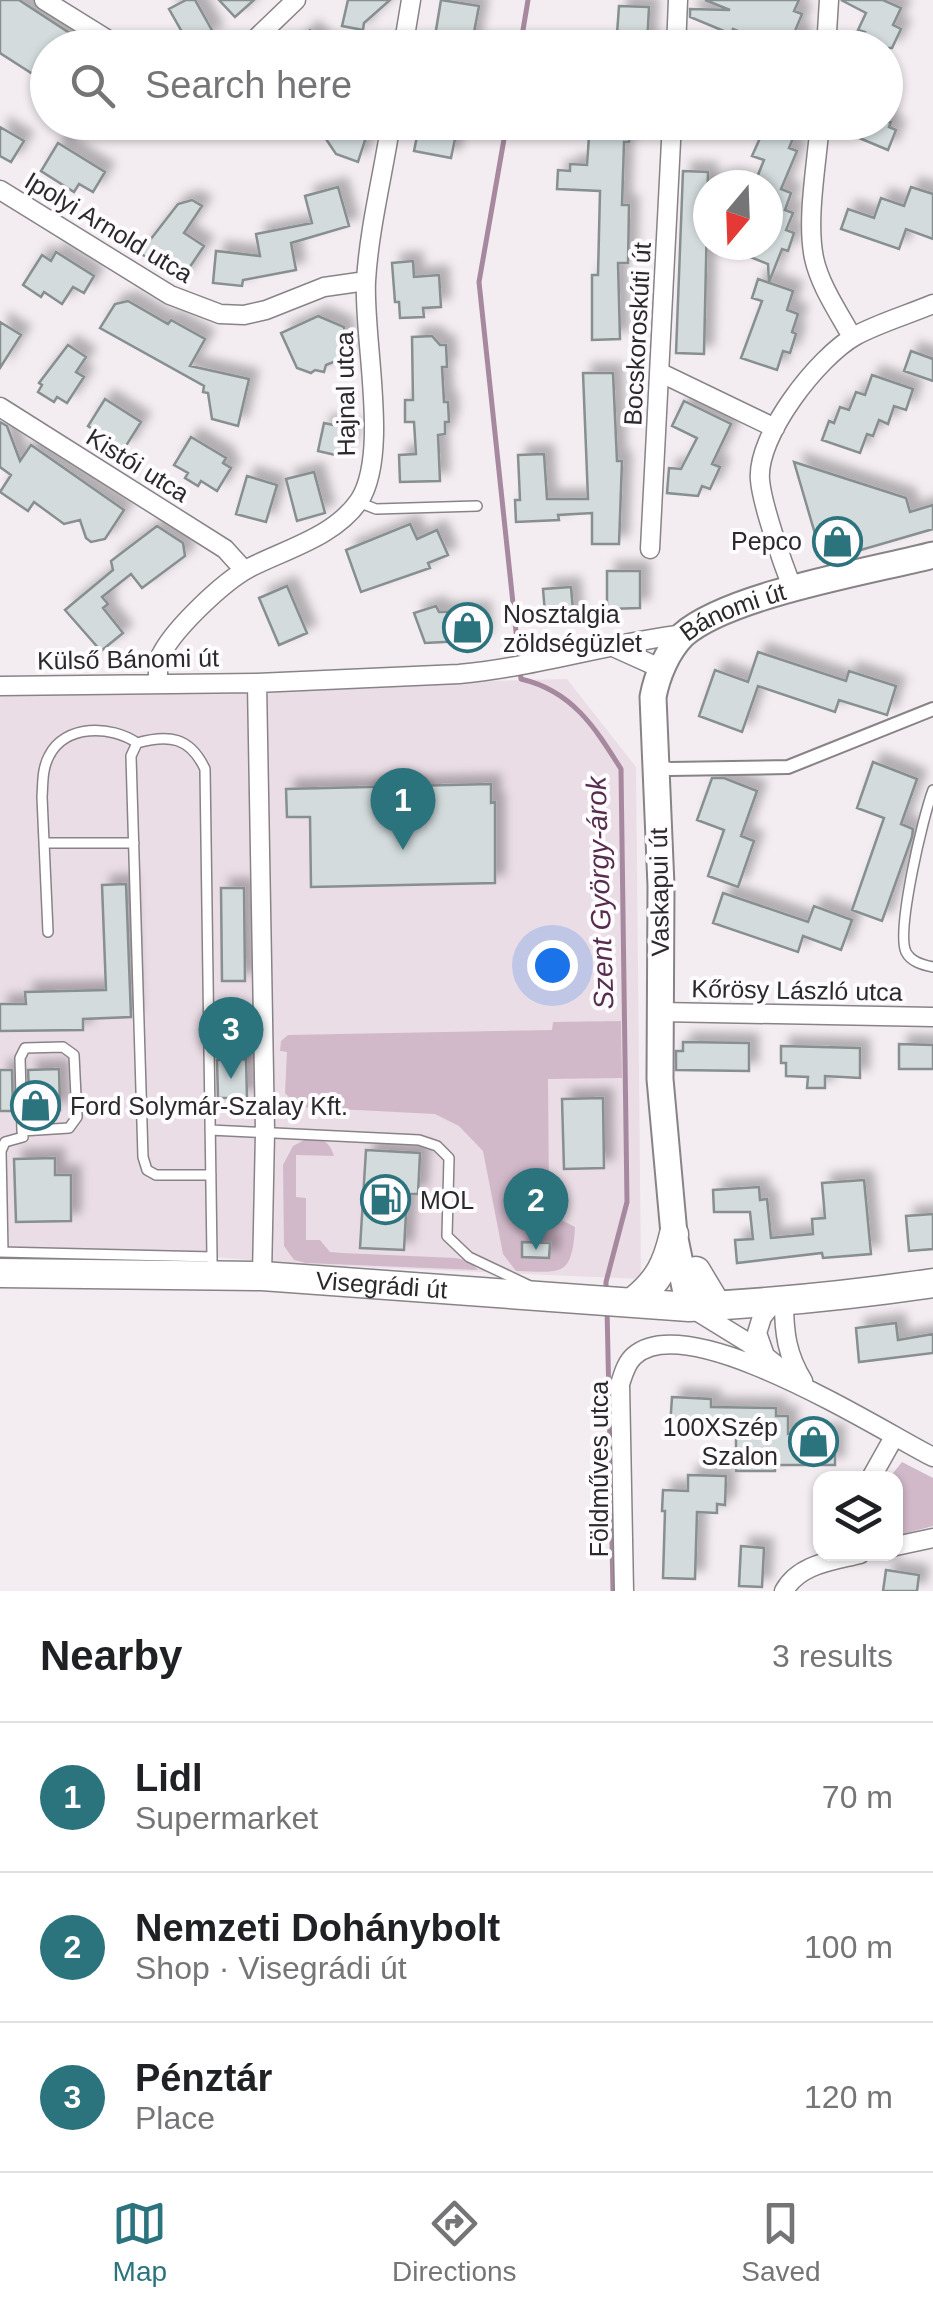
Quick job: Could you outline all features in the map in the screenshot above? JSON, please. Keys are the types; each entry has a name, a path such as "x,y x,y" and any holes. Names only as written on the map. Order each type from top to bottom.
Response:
{"main road":[{"name":"Bánomi út","path":"685,634 722,610 933,555"},
{"name":"Vaskapui út","path":"685,634 662,668 653,697 660,886 660,1079 674,1234 703,1306"},
{"name":"Vaskapui út","path":"668,1159 696,1271"},
{"path":"617,1300 649,1288 666,1267 674,1234"},
{"name":"Visegrádi út","path":"1,1259 212,1266 262,1276 703,1306 778,1303 933,1283"},
{"path":"696,1271 703,1306"}],"street":[{"path":"44,0 93,30"},
{"path":"265,30 296,0"},
{"path":"406,30 411,0"},
{"path":"677,30 678,0"},
{"path":"828,30 830,0"},
{"name":"Hajnal utca","path":"358,502 367,484 373,448 366,281 389,140"},
{"name":"Bocskoroskúti út","path":"650,549 671,140"},
{"path":"819,140 812,231 814,258 852,338"},
{"name":"Ipolyi Arnold utca","path":"0,190 170,296 220,314 244,315 324,287 366,281"},
{"path":"793,590 760,482 763,456 775,428 808,379 852,338 933,304"},
{"path":"660,373 775,428"},
{"name":"Kistói utca","path":"0,407 225,549 244,570"},
{"path":"158,683 162,652 192,616 244,570 322,534 358,502"},
{"name":"Bánomi út","path":"257,682 460,674 685,634"},
{"path":"610,646 662,668"},
{"path":"257,682 265,1132 262,1276"},
{"name":"Külső Bánomi út","path":"0,686 257,682"},
{"path":"654,766 788,767 933,709"},
{"name":"Kőrösy László utca","path":"660,1012 933,1017"},
{"path":"766,1358 756,1334 762,1317 778,1303 790,1359 809,1390"},
{"name":"Földműves utca","path":"703,1306 809,1390"},
{"name":"Földműves utca","path":"624,1591 620,1384 634,1356 653,1346 676,1344 716,1351 809,1390 933,1457"},
{"path":"875,1471 894,1437"},
{"path":"903,1544 933,1538"},
{"path":"788,1584 810,1567 833,1561"}],"lane":[{"path":"358,502 376,509 477,506"},
{"path":"48,932 43,775 50,754 62,740 76,733 102,730 124,734 136,742 158,737 183,742 198,754 205,770 212,1266"},
{"path":"136,742 132,756 144,1157 147,1170 156,1175 211,1175"},
{"path":"933,790 904,916 904,950 911,959 933,967"},
{"path":"45,844 134,843"},
{"path":"1,1259 1,1151 5,1142 22,1137 20,1058 25,1048 63,1047 74,1055 77,1117 69,1128 22,1131"},
{"path":"210,1130 419,1140 437,1146 449,1158 447,1236 468,1257 553,1295"}],"shaded area":[{"path":"567,679 636,767 641,1279 212,1257 0,1252 0,694"},
{"path":"621,1021 622,1078 548,1079 549,1202 552,1215 575,1227 571,1256 567,1264 554,1271 516,1271 503,1254 483,1151 459,1126 435,1114 298,1107 285,1093 287,1052 280,1051 281,1041 288,1035 552,1030 553,1022"},
{"path":"308,1138 325,1142 334,1156 296,1155 296,1197 306,1198 306,1240 320,1240 330,1252 456,1258 469,1261 478,1270 294,1260 284,1246 283,1165 293,1146"},
{"path":"902,1462 933,1478 933,1526 903,1534 903,1471 895,1471"}],"building":[{"path":"0,0 19,0 65,30 30,30 30,72 0,53"},
{"path":"195,0 212,30 181,30 169,9"},
{"path":"219,0 254,0 235,17"},
{"path":"348,0 390,0 364,23 363,30 342,26"},
{"path":"441,0 479,6 474,30 436,30"},
{"path":"705,0 799,0 794,11 802,14 795,30 721,30 690,17 690,9 730,10"},
{"path":"841,0 883,0 901,8 893,25 901,30 858,30 866,13"},
{"path":"619,6 649,7 648,30 617,30"},
{"path":"0,127 24,141 11,162 0,156"},
{"path":"327,140 365,140 358,162 336,154"},
{"path":"416,140 455,140 451,158 414,151"},
{"path":"589,140 629,140 624,142 622,205 629,205 628,263 618,263 620,339 592,340 592,275 598,275 600,191 557,189 558,170 570,171 570,164 587,165"},
{"path":"759,140 792,140 789,148 797,151 783,184 783,170 760,170 764,160 752,156"},
{"path":"864,140 892,140 888,150"},
{"path":"58,143 105,172 93,192 79,184 74,192 41,171"},
{"path":"683,171 693,171 693,260 706,260 704,354 676,353"},
{"path":"338,187 349,226 291,243 296,270 243,280 242,286 213,283 216,251 260,256 256,234 312,223 305,196"},
{"path":"911,187 933,194 933,239 906,229 899,249 841,229 848,209 874,218 881,198 904,206"},
{"path":"783,190 791,193 785,210 793,213 786,230 794,233 788,251 783,249"},
{"path":"192,200 202,206 184,233 204,246 181,280 140,253 178,204"},
{"path":"56,252 94,276 84,293 73,287 62,304 23,285 42,255 51,261"},
{"path":"758,260 778,260 769,282 768,264"},
{"path":"413,261 414,277 439,275 441,307 423,308 424,317 400,318 392,263"},
{"path":"758,279 793,291 787,310 798,314 790,353 783,351 777,370 741,358 762,301 752,298"},
{"path":"128,301 205,339 190,366 249,379 238,426 212,419 204,386 100,328 115,304"},
{"path":"318,316 344,327 346,357 326,365 324,372 311,373 297,368 281,333"},
{"path":"0,322 21,335 0,368"},
{"path":"432,336 440,345 446,345 447,367 442,367 449,422 445,422 445,434 438,435 440,481 400,482 399,455 416,454 414,422 405,422 405,400 413,400 412,337"},
{"path":"68,345 86,357 76,372 84,377 67,403 57,397 54,402 38,392 42,385 39,383"},
{"path":"911,351 933,359 933,381 904,371"},
{"path":"583,373 613,373 617,461 622,461 619,544 592,544 592,513 558,515 559,520 516,522 515,500 520,500 518,455 544,454 547,499 588,499"},
{"path":"872,375 913,389 906,410 894,406 888,424 879,420 873,436 867,434 860,453 822,440 840,407 849,410 856,392 865,395"},
{"path":"105,399 141,422 124,449 88,426"},
{"path":"684,401 731,424 712,464 720,467 710,489 702,486 698,496 667,493 669,468 681,469 697,438 672,426"},
{"path":"0,422 7,426 20,461 31,445 124,510 105,539 91,542 80,520 64,524 34,502 28,511 0,492 11,475 0,467"},
{"path":"324,423 352,429 346,452 341,451 340,456 318,451"},
{"path":"191,437 226,458 223,463 231,468 217,491 201,481 198,486 185,478 188,473 174,465"},
{"path":"794,462 906,498 910,512 933,505 933,529 823,561"},
{"path":"314,472 325,513 297,521 286,479"},
{"path":"247,476 277,485 266,522 236,514"},
{"path":"410,524 417,539 437,530 448,555 428,563 430,568 361,592 346,550"},
{"path":"157,526 183,543 185,556 142,588 131,574 102,597 108,604 103,608 123,633 101,651 65,610 113,570 111,561"},
{"path":"607,571 640,571 640,608 607,609"},
{"path":"287,586 307,633 279,645 259,598"},
{"path":"571,587 574,623 546,625 543,589"},
{"path":"436,606 439,612 481,611 483,640 425,643 414,613"},
{"path":"758,652 846,681 849,671 896,686 887,715 839,700 835,712 758,686 742,732 699,716 715,670 748,682"},
{"path":"873,762 917,779 901,824 913,829 912,837 882,921 852,910 884,818 857,808"},
{"path":"712,778 724,778 757,791 741,836 754,841 738,887 708,876 724,830 697,820"},
{"path":"491,784 491,803 495,802 495,883 311,887 310,817 287,817 286,789"},
{"path":"126,884 131,1017 83,1019 83,1030 0,1031 0,1004 26,1004 25,992 106,990 102,885"},
{"path":"221,888 244,888 245,981 222,981"},
{"path":"723,893 808,922 814,906 852,920 841,950 803,936 798,952 713,923"},
{"path":"683,1042 749,1043 749,1071 676,1070 676,1051 683,1051"},
{"path":"899,1044 933,1045 933,1069 899,1069"},
{"path":"781,1046 860,1048 860,1078 825,1076 825,1088 807,1088 808,1077 786,1076"},
{"path":"246,1059 247,1098 218,1098 217,1060"},
{"path":"59,1069 60,1110 30,1111 28,1070"},
{"path":"0,1070 12,1070 13,1111 0,1111"},
{"path":"603,1098 604,1168 564,1169 562,1099"},
{"name":"MOL","path":"366,1150 420,1153 418,1194 407,1194 404,1250 360,1248"},
{"path":"55,1158 55,1175 71,1175 71,1221 16,1222 14,1159"},
{"path":"864,1180 871,1254 823,1258 822,1253 737,1263 735,1240 753,1239 750,1212 714,1212 713,1190 759,1187 760,1200 767,1199 771,1238 813,1234 812,1219 825,1218 822,1183"},
{"path":"933,1214 933,1249 909,1251 906,1216"},
{"path":"522,1242 550,1243 549,1258 522,1257"},
{"path":"896,1323 898,1340 933,1334 933,1353 859,1362 856,1328"},
{"path":"672,1397 711,1399 711,1407 776,1408 776,1416 788,1416 788,1434 835,1434 835,1465 775,1465 775,1471 736,1471 736,1431 670,1427"},
{"path":"688,1475 726,1476 725,1505 717,1504 717,1513 697,1512 695,1579 663,1578 663,1490 688,1491"},
{"path":"741,1546 764,1548 762,1587 739,1586"},
{"path":"886,1570 919,1575 917,1591 883,1591"}],"waterway":[{"name":"Szent György-árok","path":"523,30 528,0"},
{"name":"Szent György-árok","path":"504,140 479,282 519,660"},
{"name":"Szent György-árok","path":"520,671 521,679 554,692 580,712 621,769 627,1202 606,1292"},
{"name":"Szent György-árok","path":"607,1308 613,1591"}],"place":[{"name":"Pepco","path":"837,541"},
{"name":"Nosztalgia zöldségüzlet","path":"468,628"},
{"name":"Lidl","path":"403,850"},
{"name":"Pénztár","path":"231,1079"},
{"name":"Ford Solymár-Szalay Kft.","path":"35,1106"},
{"name":"MOL","path":"385,1200"},
{"name":"Nemzeti Dohánybolt","path":"536,1250"},
{"name":"100XSzép Szalon","path":"813,1441"}]}
